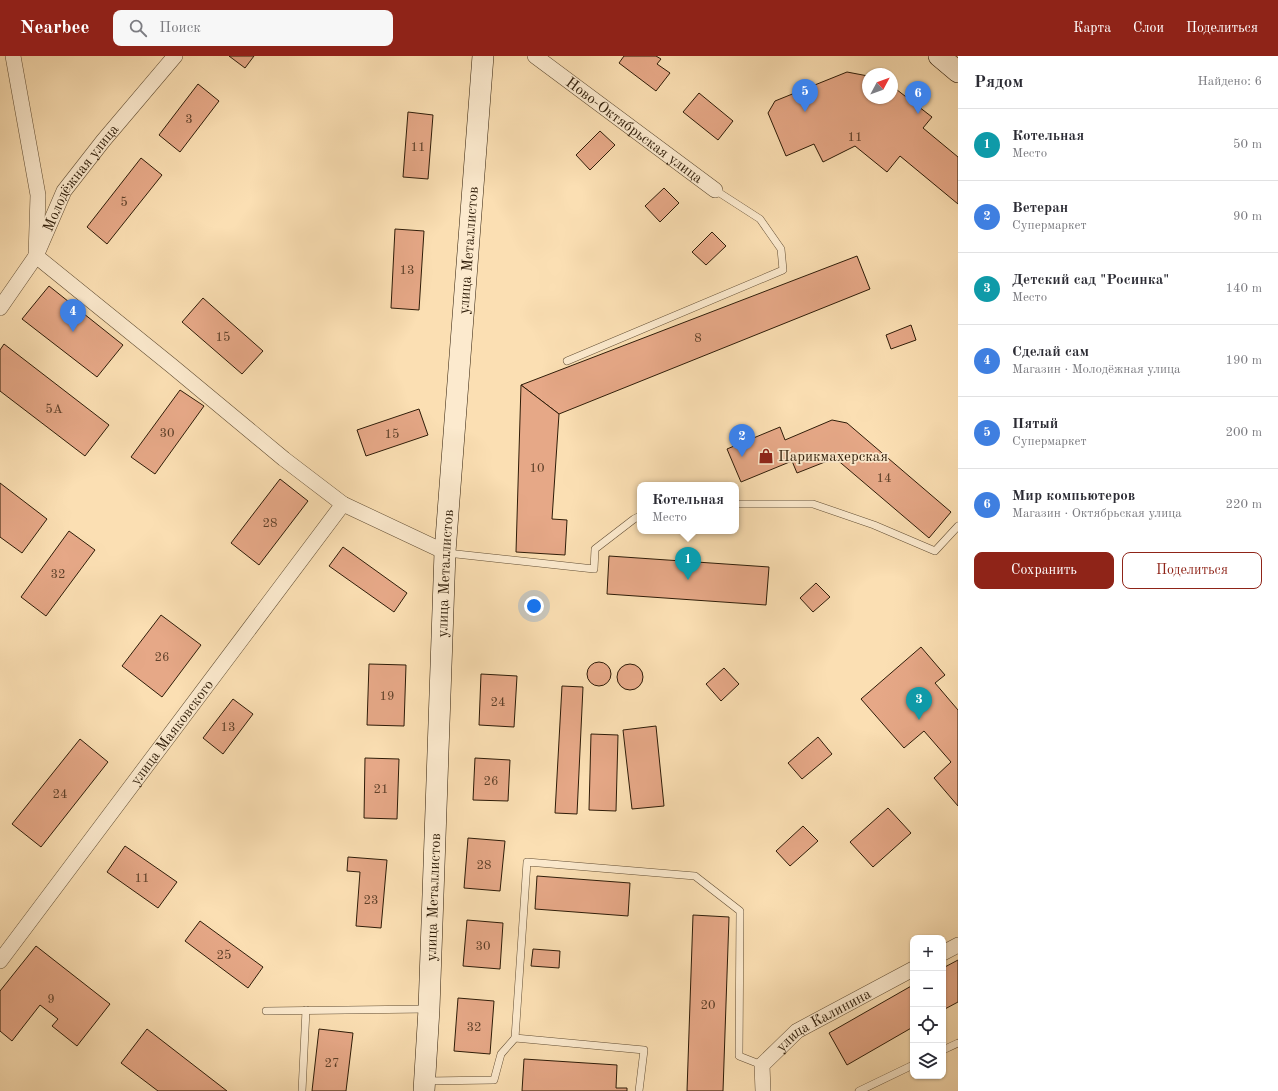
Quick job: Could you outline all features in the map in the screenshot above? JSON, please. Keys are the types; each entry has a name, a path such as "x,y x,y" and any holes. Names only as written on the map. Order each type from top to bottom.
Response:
{"street":[{"path":"13,56 38,195 36,256 284,459 343,504 445,552"},
{"name":"Молодёжная улица","path":"0,308 36,256 64,191 175,56"},
{"name":"улица Металлистов","path":"425,1086 445,552 483,56"},
{"name":"Ново-Октябрьская улица","path":"535,56 715,190"},
{"path":"939,56 958,72"},
{"name":"улица Маяковского","path":"0,961 343,504"},
{"path":"946,951 958,945"},
{"name":"улица Калинина","path":"763,1091 762,1065 797,1032 910,971"}],"lane":[{"path":"566,361 783,270 781,249 760,219 715,190"},
{"path":"739,504 813,504 874,525 935,551 958,526"},
{"path":"445,552 594,569 595,549 637,518"},
{"path":"425,1086 494,1080 501,1054 515,1038 527,862 695,876 740,911 739,1056 762,1065"},
{"path":"266,1011 429,1009"},
{"path":"302,1091 306,1010"},
{"path":"515,1038 644,1050 640,1091"},
{"path":"946,1049 958,1043"},
{"path":"860,1091 910,1066"}],"building":[{"path":"229,56 254,56 245,68"},
{"path":"624,56 656,56 661,59 657,64 670,73 656,91 619,63"},
{"path":"847,72 862,75 862,104 898,104 898,91 932,117 923,128 958,157 958,204 900,156 887,172 855,146 823,162 814,144 786,156 768,113 775,101"},
{"path":"198,84 219,101 180,152 159,135"},
{"path":"699,93 733,121 718,140 683,112"},
{"path":"408,112 433,115 428,179 403,177"},
{"path":"600,131 615,145 590,170 576,155"},
{"path":"141,158 162,175 107,244 87,227"},
{"path":"664,188 679,203 660,222 645,206"},
{"path":"395,229 424,231 419,310 391,308"},
{"path":"712,232 726,246 706,265 692,252"},
{"path":"857,256 870,289 559,414 521,385"},
{"path":"49,286 123,345 97,377 22,319"},
{"path":"203,298 263,351 242,374 182,322"},
{"path":"911,325 916,340 891,349 886,335"},
{"path":"4,344 109,425 85,456 0,391 0,350"},
{"path":"521,385 559,414 552,519 567,520 565,555 516,552"},
{"path":"180,390 204,406 155,474 131,457"},
{"path":"419,409 428,435 366,456 357,430"},
{"path":"832,420 847,423 951,512 929,538 835,458 797,473 792,461 741,482 727,449 780,427 785,440"},
{"path":"280,479 308,501 259,565 231,543"},
{"path":"0,483 47,519 22,553 0,537"},
{"path":"69,531 95,550 46,616 21,597"},
{"path":"343,547 407,593 394,612 329,566"},
{"path":"609,556 769,567 766,605 607,594"},
{"path":"816,583 830,597 813,612 800,598"},
{"path":"161,615 201,645 162,697 122,666"},
{"path":"921,647 945,675 935,683 958,710 958,806 934,778 951,762 924,731 904,748 861,699"},
{"path":"599,662 607,666 611,674 607,682 599,686 591,682 587,674 591,666"},
{"path":"369,664 406,665 404,726 367,725"},
{"path":"630,664 639,668 643,677 639,686 630,690 621,686 617,677 621,668"},
{"path":"724,668 739,684 721,701 706,684"},
{"path":"481,674 517,676 514,727 479,725"},
{"path":"562,686 583,687 577,814 555,813"},
{"path":"233,699 253,714 223,754 203,738"},
{"path":"656,726 664,806 632,809 623,730"},
{"path":"591,734 618,735 616,811 589,810"},
{"path":"818,737 832,754 802,779 788,763"},
{"path":"80,739 108,762 41,847 12,824"},
{"path":"365,758 399,759 397,819 364,818"},
{"path":"475,758 510,760 508,801 473,800"},
{"path":"888,808 911,833 873,867 850,842"},
{"path":"803,826 818,841 790,866 776,851"},
{"path":"468,838 505,841 500,891 464,888"},
{"path":"125,846 177,882 158,908 107,872"},
{"path":"348,857 387,860 381,928 356,926 360,872 347,871"},
{"path":"537,876 630,883 628,916 535,909"},
{"path":"693,915 729,917 723,1091 687,1091"},
{"path":"467,920 503,923 500,969 463,966"},
{"path":"200,921 263,967 248,988 185,941"},
{"path":"36,946 110,1004 77,1046 52,1026 58,1019 40,1005 12,1041 0,1031 0,991"},
{"path":"533,949 560,951 559,968 531,966"},
{"path":"958,960 958,1002 946,1008 946,971 946,966"},
{"path":"910,987 910,1029 847,1065 829,1033"},
{"path":"458,998 494,1001 490,1054 454,1051"},
{"path":"147,1029 227,1091 158,1091 121,1063"},
{"path":"319,1029 353,1033 346,1091 312,1091"},
{"path":"524,1059 617,1065 616,1088 627,1088 627,1091 522,1091"}],"place":[{"name":"Пятый","path":"805,112"},
{"name":"Мир компьютеров","path":"918,114"},
{"name":"Сделай сам","path":"73,332"},
{"name":"Парикмахерская","path":"766,456"},
{"name":"Ветеран","path":"742,457"},
{"name":"Котельная","path":"688,580"},
{"name":"Детский сад \"Росинка\"","path":"919,720"}]}
